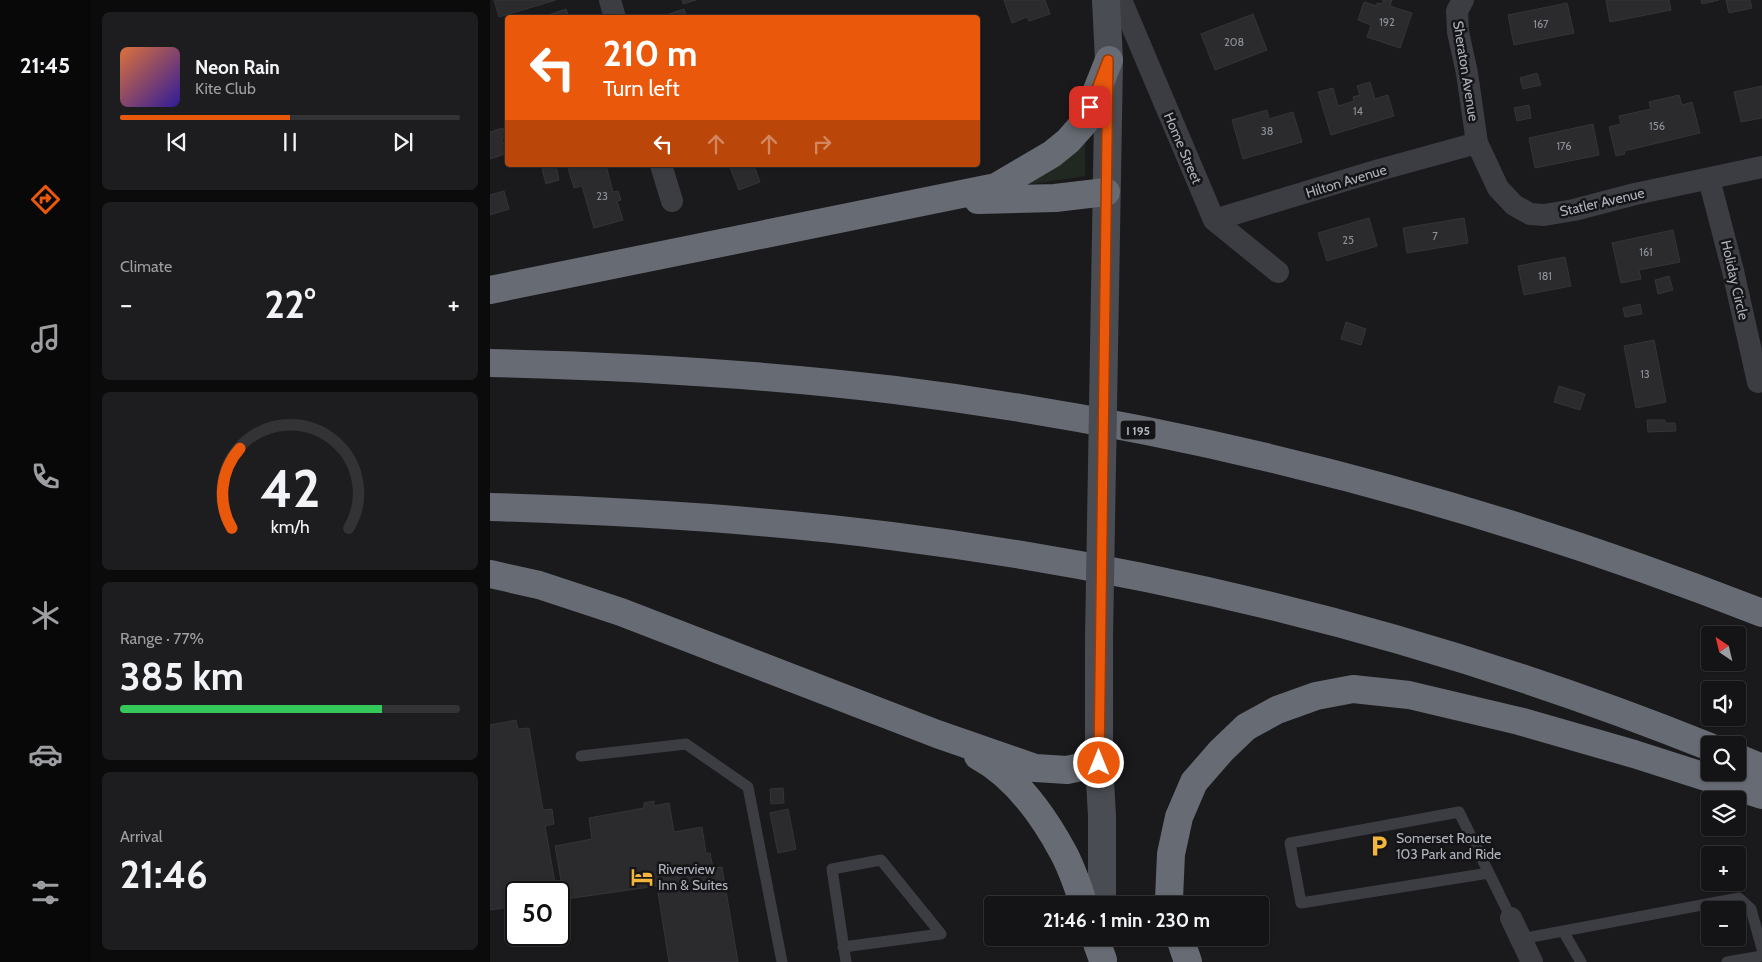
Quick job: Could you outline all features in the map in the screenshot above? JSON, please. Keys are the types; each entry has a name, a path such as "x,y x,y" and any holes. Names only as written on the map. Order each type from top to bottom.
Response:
{"highway":[{"path":"490,290 996,187 1052,154 1084,123 1108,60"},
{"path":"887,208 985,200 1055,198 1106,192"},
{"name":"I 195","path":"490,363 650,368 814,381 977,402 1139,430 1300,465 1458,508 1616,559 1762,613"},
{"path":"490,507 647,513 809,526 971,547 1124,574 1291,611 1449,655 1586,700 1701,744"},
{"path":"490,574 539,585 621,612 937,734 1035,768 1067,770 1099,763"},
{"path":"1169,896 1171,854 1179,817 1194,782 1221,751 1246,727 1277,710 1316,696 1353,689 1409,695 1519,721 1762,794"},
{"path":"937,734 990,762 1021,791 1034,806 1064,853 1081,896"},
{"path":"1746,761 1762,768"},
{"path":"1183,946 1188,962"}],"main road":[{"path":"1102,896 1099,639 1108,60 1106,0"}],"street":[{"path":"610,0 614,15"},
{"name":"Home Street","path":"1120,0 1214,220 1278,272"},
{"name":"Sheraton Avenue","path":"1463,0 1457,11 1458,32 1467,73 1477,143"},
{"name":"Hilton Avenue","path":"1214,220 1379,170 1477,143"},
{"name":"Statler Avenue","path":"1477,143 1498,188 1514,204 1530,214 1544,215 1574,210 1634,194 1762,167"},
{"path":"662,167 672,201"},
{"name":"Holiday Circle","path":"1709,179 1733,271 1758,382"},
{"path":"1511,918 1532,962"}],"lane":[{"path":"581,756 686,744 748,787 782,962"},
{"path":"1489,873 1301,902 1290,843 1459,812 1489,873 1511,918"},
{"path":"843,947 941,934 881,860 832,869 843,947 846,962"},
{"path":"1521,939 1739,898 1751,909 1762,949"},
{"path":"1562,931 1580,962"},
{"path":"1727,962 1762,956"}],"shaded area":[{"path":"1085,143 1085,176 1026,185"}],"building":[{"path":"494,0 556,0 505,15 499,17"},
{"path":"682,0 696,0 683,4"},
{"path":"1004,0 1045,0 1050,14 1029,21 1027,17 1012,23"},
{"path":"1383,0 1392,0 1390,6 1412,13 1400,48 1367,37 1371,25 1358,20 1364,2 1377,6 1377,3 1382,4"},
{"path":"1606,0 1669,0 1671,10 1610,22"},
{"path":"1701,0 1719,0 1702,4"},
{"path":"1726,0 1750,0 1752,8 1729,13"},
{"path":"1567,3 1574,33 1514,45 1508,15"},
{"path":"566,9 568,15 548,15"},
{"path":"684,9 686,15 666,15"},
{"path":"1253,14 1267,50 1215,70 1201,34"},
{"path":"1537,73 1541,85 1523,89 1520,78"},
{"path":"1370,82 1375,99 1388,95 1394,116 1331,135 1318,92 1333,88 1338,106 1354,101 1353,97 1360,95 1357,86"},
{"path":"1762,86 1762,118 1741,122 1734,92"},
{"path":"1679,95 1682,105 1692,102 1700,133 1624,151 1625,154 1616,156 1609,127 1621,124 1619,116 1651,109 1649,102"},
{"path":"1529,105 1531,118 1517,121 1514,108"},
{"path":"1267,110 1269,119 1293,112 1302,142 1243,159 1232,120"},
{"path":"1593,124 1599,155 1535,168 1529,138"},
{"path":"503,128 505,138 502,139 503,143 505,142 505,154 490,159 490,132"},
{"path":"556,167 559,180 546,184 542,169"},
{"path":"568,167 607,167 613,192 618,191 621,200 617,201 623,220 594,228 582,186 574,188"},
{"path":"730,167 755,167 760,182 739,190"},
{"path":"504,191 509,209 490,215 490,195"},
{"path":"1369,218 1377,246 1327,261 1318,233"},
{"path":"1464,218 1468,243 1407,253 1403,228"},
{"path":"1673,230 1680,262 1639,270 1641,279 1621,283 1612,243"},
{"path":"1565,257 1571,286 1524,295 1518,266"},
{"path":"1669,276 1673,290 1658,294 1655,280"},
{"path":"1640,304 1642,314 1625,317 1623,308"},
{"path":"1346,322 1366,329 1361,345 1341,339"},
{"path":"1654,340 1666,402 1636,408 1624,346"},
{"path":"1559,386 1585,394 1580,410 1554,402"},
{"path":"1647,420 1665,420 1665,423 1675,423 1676,431 1648,432"},
{"path":"516,720 518,729 529,728 543,810 552,809 554,824 545,826 555,881 505,881 505,908 490,910 490,725"},
{"path":"783,788 784,803 771,804 770,789"},
{"name":"Riverview Inn & Suites","path":"654,801 654,806 669,803 674,832 702,827 706,853 710,853 713,868 722,867 738,962 669,962 657,886 570,898 570,881 561,881 555,846 592,839 589,818 644,808 644,803"},
{"path":"788,809 796,849 778,853 770,813"}],"place":[{"name":"Somerset Route 103 Park and Ride","path":"1379,846"},
{"name":"Riverview Inn & Suites","path":"642,877"}],"route":[{"path":"1090,107 1108,60 1098,693 1099,763"}]}
